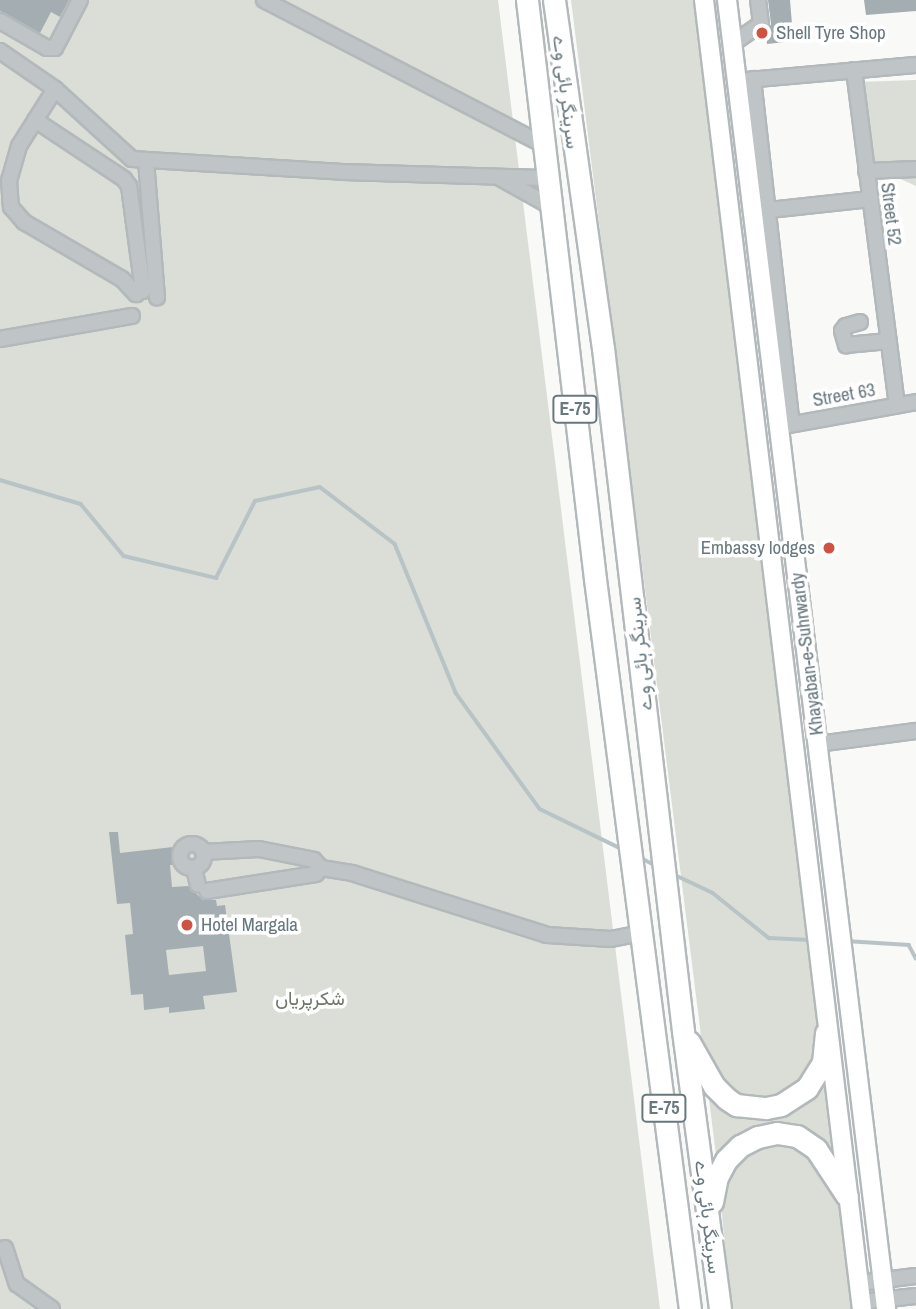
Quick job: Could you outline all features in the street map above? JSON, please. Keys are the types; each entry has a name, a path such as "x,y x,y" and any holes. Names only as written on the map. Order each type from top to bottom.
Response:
{"highway":[{"name":"سرینگر ہائی وے","path":"527,0 551,178 566,329 624,796 690,1309"},
{"name":"سرینگر ہائی وے","path":"554,0 603,348 683,1031 720,1309"},
{"path":"566,329 577,360 598,545 607,551 613,549 617,542 598,387 603,348"},
{"path":"624,796 626,764 604,583 604,576 610,572 617,572 622,578 641,733 652,771"},
{"path":"683,1031 714,1086 736,1105 751,1108 781,1105 807,1088 823,1062 826,1032"},
{"path":"709,1219 713,1192 726,1160 740,1146 758,1137 777,1133 796,1136 816,1149 847,1196"}],"main road":[{"name":"Khayaban-e-Suhrwardy","path":"704,0 824,994 826,1032 862,1306"},
{"name":"Khayaban-e-Suhrwardy","path":"727,0 732,44 745,80 748,191 786,425 834,885 886,1304"},
{"path":"727,193 748,191"},
{"path":"810,880 834,885"}],"street":[{"path":"0,21 47,48 55,48 80,0"},
{"path":"264,0 546,146"},
{"path":"732,44 761,24 758,0"},
{"path":"0,51 55,89 132,159 343,172 551,178"},
{"path":"786,425 769,210 745,80 916,65"},
{"name":"Street 52","path":"854,70 897,405"},
{"path":"35,120 124,179 129,186 139,293 122,279 24,222 11,207 9,180 19,146 35,120 55,89"},
{"path":"146,161 158,298"},
{"path":"866,172 916,169"},
{"path":"496,176 554,208"},
{"path":"769,210 870,199"},
{"path":"0,339 132,316"},
{"path":"860,322 846,326 842,331 846,345 888,341"},
{"name":"Street 63","path":"786,425 916,402"},
{"path":"818,744 916,731"},
{"path":"321,868 316,874 230,887 202,888 194,868 182,862 182,851 192,845 203,852 250,848 314,860 321,868 352,873 547,934 611,939 643,933"},
{"path":"194,868 203,861 203,852"},
{"path":"5,1248 17,1284 52,1309"},
{"path":"859,1283 916,1276"},
{"path":"862,1306 886,1304 916,1296"}],"green space":[{"name":"شکرپریاں","path":"0,0 498,0 660,1309 0,1309"},
{"path":"571,0 699,0 857,1309 731,1309 717,1163"},
{"path":"916,80 916,186 871,166 859,82"}],"building":[{"path":"0,0 69,0 60,17 51,12 40,33 0,11"},
{"path":"768,0 790,0 792,24 784,25 786,42 767,44 766,33 771,24"},
{"path":"864,0 916,0 916,11 866,15"},
{"path":"109,832 118,832 120,853 173,847 175,865 170,865 172,887 188,886 203,900 216,900 217,906 225,905 237,992 203,996 205,1009 169,1013 169,1007 144,1010 143,994 131,995 125,935 133,934 130,903 117,904","holes":["203,946 206,971 169,975 166,950"]}],"waterway":[{"path":"0,480 81,504 124,556 216,578 255,501 320,487 395,544 456,693 540,809 622,849"},
{"path":"639,857 657,866"},
{"path":"673,874 713,893 769,938 810,940"},
{"path":"846,941 909,945 916,958"}],"place":[{"name":"Shell Tyre Shop","path":"762,33"},
{"name":"Embassy lodges","path":"829,548"},
{"name":"Hotel Margala","path":"187,925"}]}
